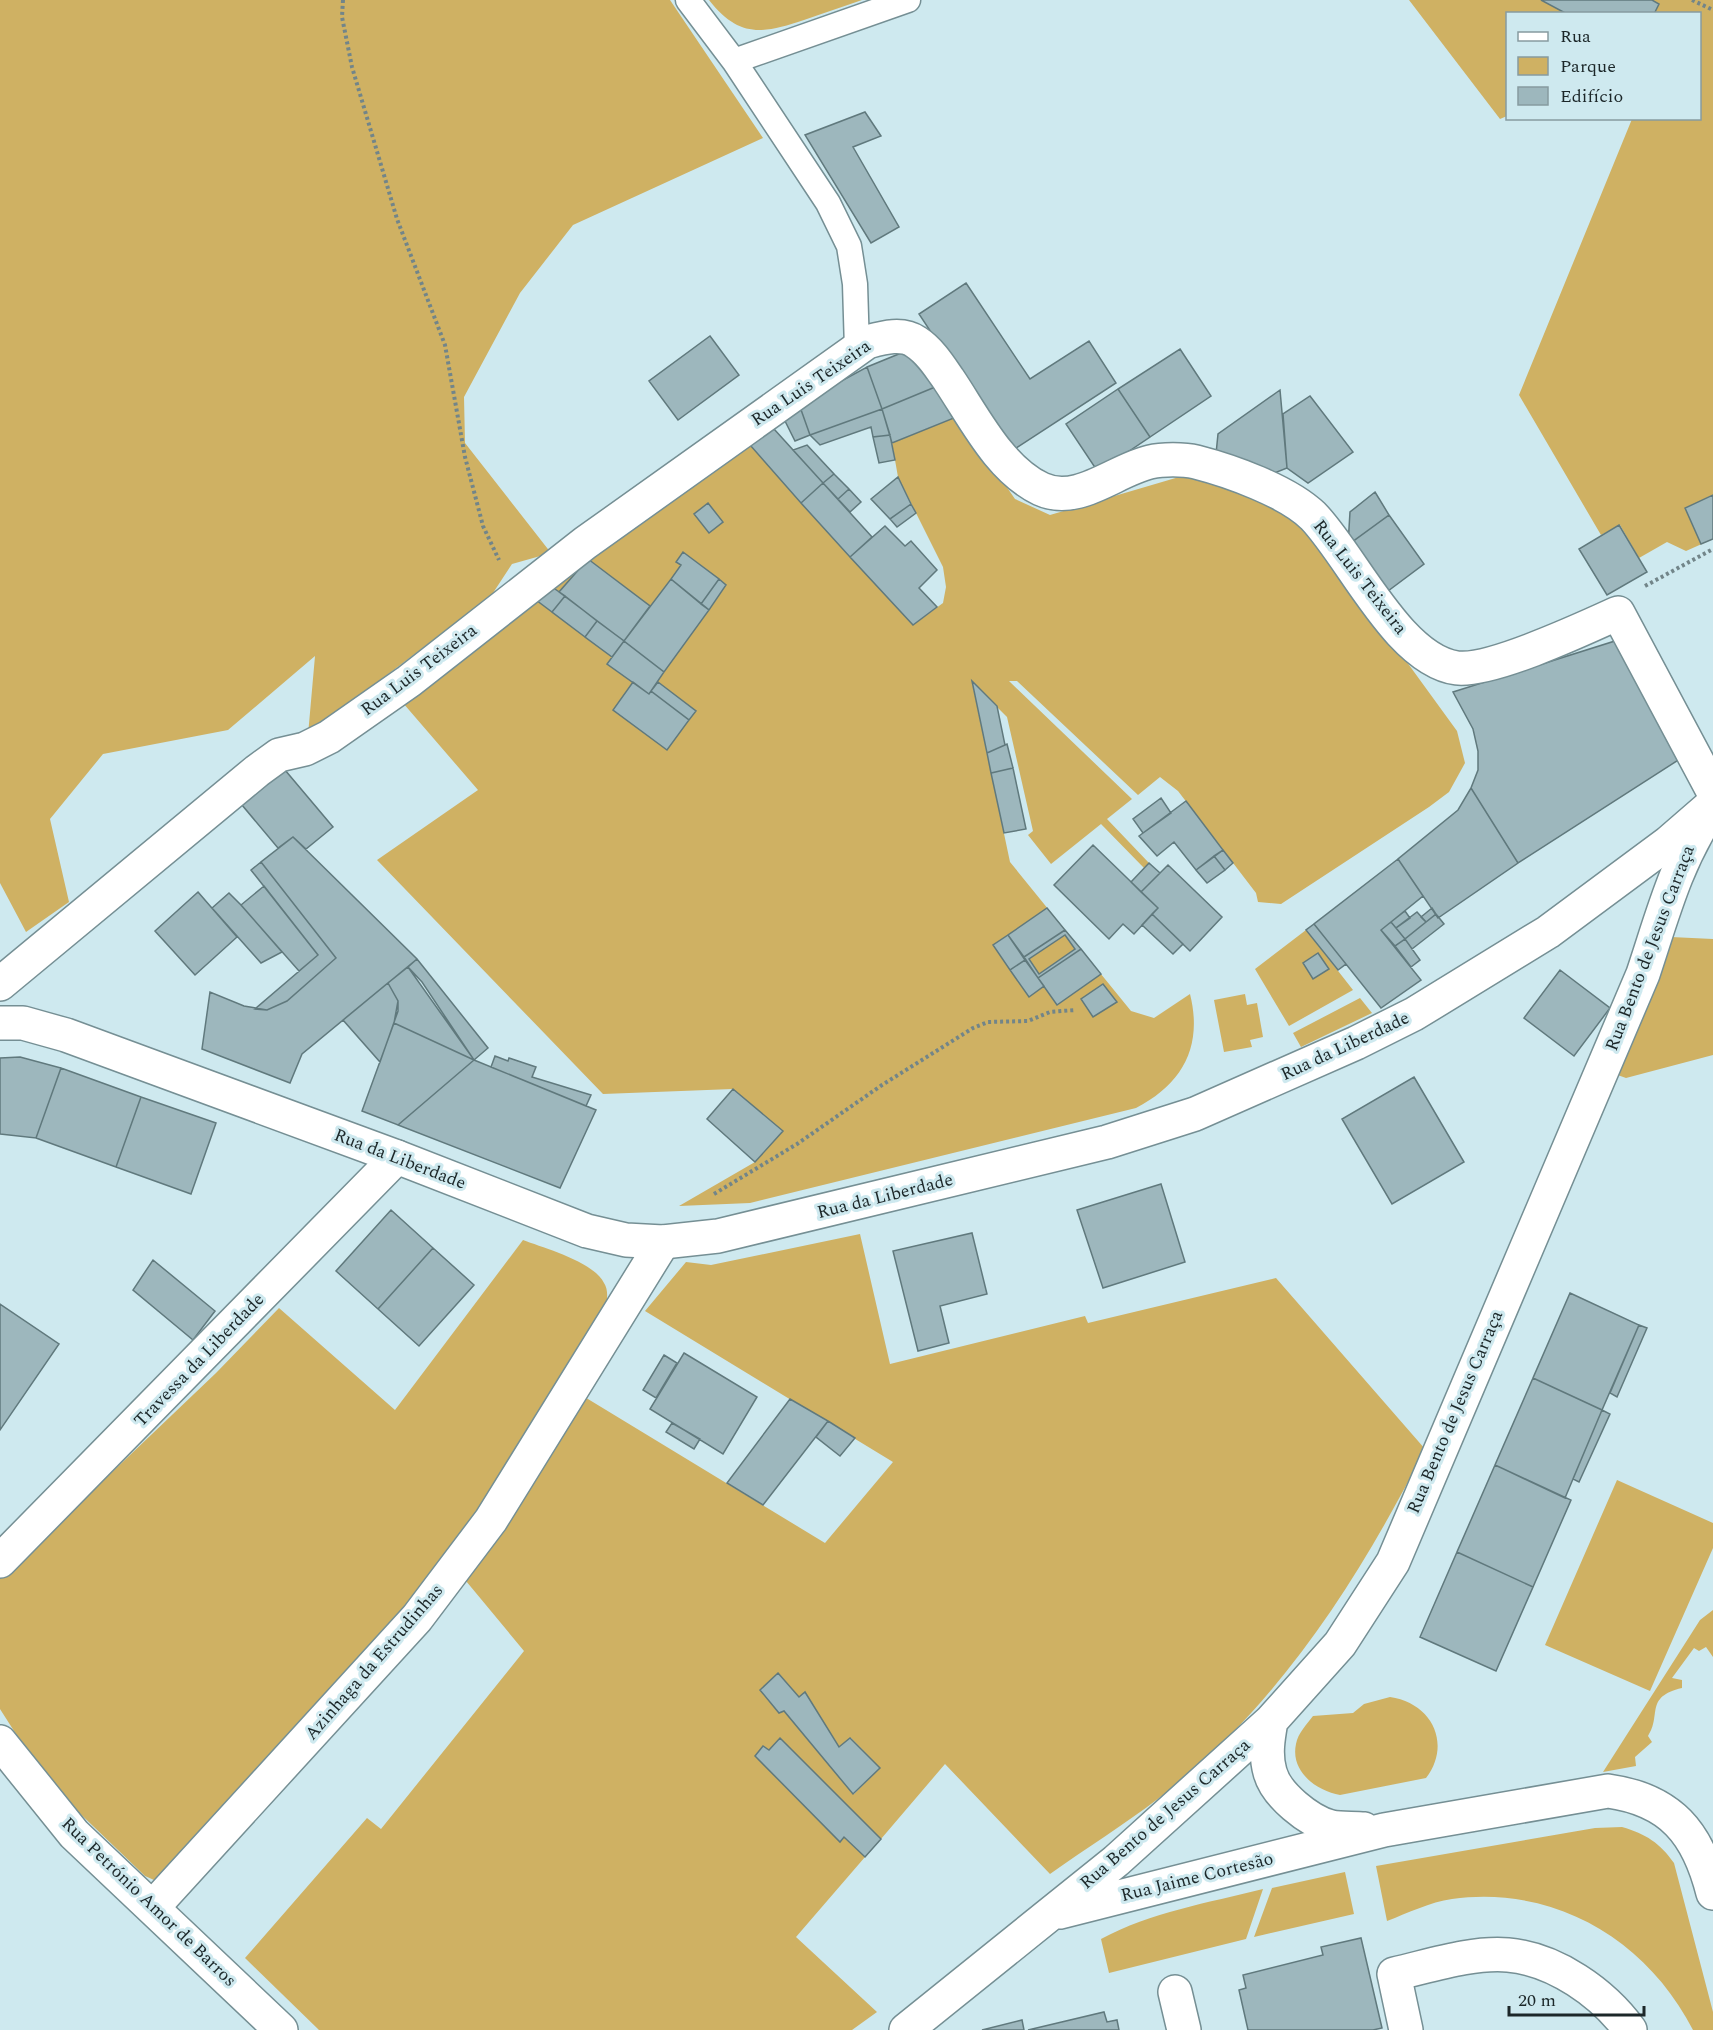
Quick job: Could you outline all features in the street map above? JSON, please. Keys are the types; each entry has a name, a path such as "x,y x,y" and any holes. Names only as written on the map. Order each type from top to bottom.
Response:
{"street":[{"name":"Rua Luis Teixeira","path":"0,984 257,771 279,755 305,749 329,737 409,681 524,589 857,349 867,342 891,335 915,340 935,360 994,447 1012,468 1043,490 1062,493 1084,489 1150,462 1170,460 1194,461 1283,495 1312,515 1336,544 1373,599 1406,638 1435,661 1457,668 1487,665 1570,635 1618,613"},
{"path":"1618,613 1713,791"},
{"name":"Rua da Liberdade","path":"0,1023 23,1023 66,1035 397,1157 586,1231 626,1240 663,1242 729,1234 1107,1142 1196,1114 1356,1043 1414,1014 1548,932 1668,843 1713,805"},
{"name":"Rua Bento de Jesus Carraça","path":"1047,1915 1116,1861 1271,1721 1340,1644 1393,1562 1643,974 1675,875 1690,842 1713,805"},
{"name":"Travessa da Liberdade","path":"0,1561 397,1157"},
{"name":"Azinhaga da Estrudinhas","path":"153,1907 417,1618 491,1521 663,1242"},
{"name":"Rua Jaime Cortesão","path":"1271,1721 1267,1749 1270,1774 1283,1793 1304,1813 1331,1827 1384,1830"},
{"name":"Rua Petrónio Amor de Barros","path":"0,1742 74,1834 281,2030"},
{"name":"Rua Jaime Cortesão","path":"906,2030 941,2004 1047,1915 1384,1830 1561,1797 1608,1791 1630,1794 1658,1805 1681,1823 1698,1846 1713,1893"},
{"path":"1406,2030 1394,1974 1477,1956 1508,1955 1535,1961 1572,1977 1606,2002 1630,2030"},
{"path":"1175,1992 1184,2030"}],"lane":[{"path":"688,0 734,61 828,203 849,246 855,284 857,349"},
{"path":"734,61 908,0"}],"path":[{"path":"343,0 342,17 352,67 372,135 397,219 445,345 465,457 483,526 500,562 524,589"},
{"path":"1692,0 1713,10"},
{"path":"1618,613 1633,593 1713,549"},
{"path":"709,1198 973,1028 988,1022 1028,1022 1050,1012 1075,1010"}],"green space":[{"path":"0,0 670,0 763,138 573,225 520,293 464,397 465,443 551,553 512,564 491,596 308,735 315,656 228,730 103,754 50,819 69,902 26,932 0,883"},
{"path":"709,0 862,0 789,25 763,30 741,27 720,12"},
{"path":"1409,0 1713,0 1713,539 1686,551 1667,542 1639,558 1620,525 1601,535 1519,395 1632,120 1701,120 1701,12 1506,12 1506,116 1500,119"},
{"path":"911,349 1015,499 1050,515 1179,477 1199,478 1273,505 1294,520 1340,570 1457,731 1465,763 1449,792 1429,807 1281,904 1258,902 1256,893 1178,791 1160,777 1138,795 1017,681 1009,681 1132,799 1107,819 1149,863 1144,868 1101,824 1051,864 1028,835 1033,831 1007,717 972,682 1010,862 1131,1011 1154,1018 1190,994 1194,1030 1186,1062 1166,1087 1136,1108 750,1203 679,1206 755,1162 782,1131 733,1089 603,1094 377,860 478,790 403,703 616,538 750,445 913,625 943,603 946,587 943,567 898,477 889,426 867,367"},
{"path":"1306,930 1353,990 1289,1026 1255,969"},
{"path":"1671,937 1713,939 1713,1055 1626,1078 1612,1073"},
{"path":"1245,994 1247,1005 1257,1003 1263,1037 1250,1040 1252,1047 1224,1052 1214,1000"},
{"path":"1360,998 1372,1013 1301,1047 1293,1033"},
{"path":"860,1234 890,1364 1085,1316 1088,1323 1276,1278 1425,1449 1372,1546 1343,1593 1278,1682 1241,1724 1202,1762 1159,1798 1050,1874 945,1764 881,1839 780,1738 769,1750 763,1746 755,1756 840,1842 844,1837 865,1857 796,1937 877,2012 852,2030 319,2030 245,1958 367,1818 381,1829 524,1651 466,1581 583,1396 825,1543 893,1462 645,1311 686,1262 711,1265","holes":["778,1673 799,1697 805,1693 839,1747 851,1738 880,1768 854,1794 784,1711 779,1713 760,1690"]},
{"path":"523,1240 580,1262 599,1275 607,1289 605,1310 501,1479 429,1582 163,1877 154,1880 145,1876 68,1802 30,1756 0,1709 0,1579 216,1373 279,1308 395,1410"},
{"path":"1617,1480 1713,1523 1713,1548 1650,1691 1545,1645"},
{"path":"1713,1610 1713,1657 1706,1647 1699,1651 1694,1648 1672,1678 1682,1680 1682,1688 1663,1696 1658,1702 1648,1736 1652,1742 1635,1757 1636,1766 1603,1772 1700,1620"},
{"path":"1390,1697 1417,1707 1434,1727 1437,1752 1434,1765 1426,1778 1340,1795 1323,1789 1307,1778 1297,1763 1295,1754 1297,1740 1313,1716 1353,1713 1364,1704"},
{"path":"1622,1827 1652,1840 1674,1863 1713,2012 1713,2030 1693,2030 1674,1998 1624,1945 1594,1925 1561,1911 1527,1901 1490,1897 1452,1899 1427,1905 1387,1921 1376,1866 1595,1828"},
{"path":"1345,1872 1354,1914 1254,1937 1272,1888"},
{"path":"1263,1889 1246,1939 1109,1973 1101,1939 1160,1915"}],"building":[{"path":"1541,0 1652,0 1659,4 1655,12 1563,12"},
{"path":"865,112 881,136 853,147 899,227 871,243 805,135"},
{"path":"966,283 1030,379 1089,341 1116,383 1010,452 919,314"},
{"path":"710,336 739,375 678,420 649,381"},
{"path":"911,349 940,385 882,409 867,367"},
{"path":"1180,349 1211,396 1150,437 1118,389"},
{"path":"867,367 882,409 810,435 799,404"},
{"path":"940,385 959,416 892,443 882,409"},
{"path":"1118,389 1150,437 1098,472 1066,424"},
{"path":"1280,390 1287,468 1262,478 1216,454 1218,434"},
{"path":"1310,396 1353,452 1308,483 1287,468 1283,414"},
{"path":"799,404 810,435 795,441 783,417"},
{"path":"882,409 890,435 873,437 871,427 820,445 810,435"},
{"path":"774,429 823,483 801,503 750,445"},
{"path":"890,435 895,460 879,463 873,437"},
{"path":"807,445 834,474 823,483 793,450"},
{"path":"834,474 849,489 838,499 823,483"},
{"path":"898,477 911,504 890,519 871,499"},
{"path":"823,483 872,537 850,557 801,503"},
{"path":"849,489 861,502 850,512 838,499"},
{"path":"1375,492 1389,515 1348,545 1350,512"},
{"path":"1713,495 1713,539 1701,544 1685,508"},
{"path":"708,503 723,522 709,533 694,514"},
{"path":"911,504 916,513 897,527 890,519"},
{"path":"1389,515 1424,564 1384,594 1348,545"},
{"path":"1619,525 1647,572 1607,595 1579,549"},
{"path":"885,526 905,546 911,541 937,570 919,588 937,607 913,625 850,557"},
{"path":"683,552 719,579 701,604 671,579 681,565 676,562"},
{"path":"588,559 650,606 624,641 559,592"},
{"path":"671,579 709,610 664,672 624,641"},
{"path":"719,579 726,585 709,610 701,604"},
{"path":"552,587 565,596 552,612 536,600"},
{"path":"565,596 597,621 585,637 552,612"},
{"path":"597,621 624,641 612,657 585,637"},
{"path":"624,641 664,672 649,694 607,664"},
{"path":"1615,641 1683,757 1518,863 1471,788 1478,770 1478,751 1473,729 1453,692"},
{"path":"972,681 997,706 1005,745 987,753"},
{"path":"633,682 649,694 651,691 689,720 667,750 613,710"},
{"path":"658,682 696,711 689,720 651,691"},
{"path":"1007,744 1013,768 991,773 987,753"},
{"path":"1013,768 1026,829 1004,833 991,773"},
{"path":"285,770 333,827 306,849 293,837 278,848 242,805"},
{"path":"1471,788 1518,863 1438,918 1398,859 1458,810"},
{"path":"1161,798 1171,813 1143,833 1133,819"},
{"path":"1186,801 1223,850 1196,870 1174,842 1157,856 1139,836"},
{"path":"293,837 417,959 302,1054 290,1083 202,1049 210,992 244,1006 267,1010 287,1001 336,958 261,862"},
{"path":"1093,845 1158,908 1134,934 1123,924 1109,939 1054,885"},
{"path":"1223,850 1233,863 1225,870 1214,856"},
{"path":"1214,856 1225,870 1207,883 1196,870"},
{"path":"1398,859 1423,896 1381,930 1421,980 1381,1008 1314,924"},
{"path":"261,862 336,958 287,1001 267,1010 255,1009 318,955 251,870"},
{"path":"1149,863 1160,873 1141,892 1131,882"},
{"path":"1168,865 1222,917 1190,951 1152,914 1158,908 1141,892"},
{"path":"264,886 318,955 299,971 241,905"},
{"path":"198,892 237,937 195,975 155,931"},
{"path":"229,893 282,952 261,963 212,908"},
{"path":"1047,908 1065,930 1024,957 1008,935"},
{"path":"1432,908 1436,914 1426,922 1421,917"},
{"path":"1405,911 1410,918 1396,928 1391,922"},
{"path":"1417,912 1426,922 1405,939 1396,928"},
{"path":"1152,914 1183,944 1173,954 1142,925"},
{"path":"1436,914 1444,924 1412,949 1405,939"},
{"path":"1391,922 1405,939 1395,946 1381,930"},
{"path":"1314,924 1346,964 1338,970 1306,930"},
{"path":"1065,930 1081,949 1038,978 1024,957","holes":["1065,935 1075,949 1039,974 1029,959"]},
{"path":"1008,935 1025,960 1010,970 993,945"},
{"path":"1405,939 1420,960 1411,967 1395,946"},
{"path":"1081,949 1101,974 1057,1005 1038,978"},
{"path":"1318,953 1329,969 1313,979 1303,963"},
{"path":"417,959 488,1048 474,1060 408,967"},
{"path":"1025,960 1044,986 1029,997 1010,970"},
{"path":"408,967 422,982 474,1060 394,1023 398,1001 388,983"},
{"path":"1560,970 1610,1008 1574,1056 1524,1018"},
{"path":"388,983 398,1001 398,1011 380,1062 343,1020"},
{"path":"1103,984 1117,1002 1093,1017 1081,999"},
{"path":"394,1023 474,1060 398,1125 362,1111"},
{"path":"495,1056 536,1067 532,1077 591,1095 586,1106 491,1067"},
{"path":"20,1057 61,1068 36,1138 0,1134 0,1058"},
{"path":"474,1060 596,1110 560,1188 398,1125"},
{"path":"61,1068 141,1097 116,1167 36,1138"},
{"path":"1414,1077 1464,1162 1392,1204 1342,1119"},
{"path":"733,1089 783,1131 755,1162 707,1119"},
{"path":"141,1097 216,1123 191,1194 116,1167"},
{"path":"1161,1184 1185,1262 1103,1288 1077,1210"},
{"path":"391,1210 433,1248 378,1309 336,1271"},
{"path":"972,1233 987,1294 940,1306 949,1343 918,1351 893,1251"},
{"path":"433,1248 474,1285 419,1346 378,1309"},
{"path":"153,1260 215,1311 193,1340 133,1290"},
{"path":"1570,1293 1639,1325 1602,1410 1533,1378"},
{"path":"0,1304 59,1344 0,1430"},
{"path":"1639,1325 1647,1328 1617,1397 1610,1393"},
{"path":"684,1353 757,1397 723,1454 650,1409"},
{"path":"664,1355 677,1363 656,1398 643,1390"},
{"path":"1533,1378 1602,1410 1565,1498 1495,1465"},
{"path":"790,1399 828,1421 763,1505 727,1483"},
{"path":"1602,1410 1610,1414 1579,1482 1573,1479"},
{"path":"828,1421 855,1438 840,1456 816,1437"},
{"path":"672,1423 700,1439 694,1449 666,1432"},
{"path":"1495,1465 1571,1500 1533,1587 1457,1552"},
{"path":"1457,1552 1533,1587 1496,1671 1420,1637"},
{"path":"778,1673 799,1697 805,1692 839,1747 850,1738 880,1768 853,1794 784,1711 779,1713 760,1690"},
{"path":"780,1738 881,1839 865,1857 844,1837 840,1842 755,1756 763,1746 769,1750"},
{"path":"1361,1938 1382,2028 1373,2030 1248,2030 1239,1990 1246,1988 1243,1975 1323,1955 1321,1947"},
{"path":"1104,2012 1107,2022 1117,2020 1119,2030 1028,2030"},
{"path":"1022,2020 1024,2030 982,2030"}]}
